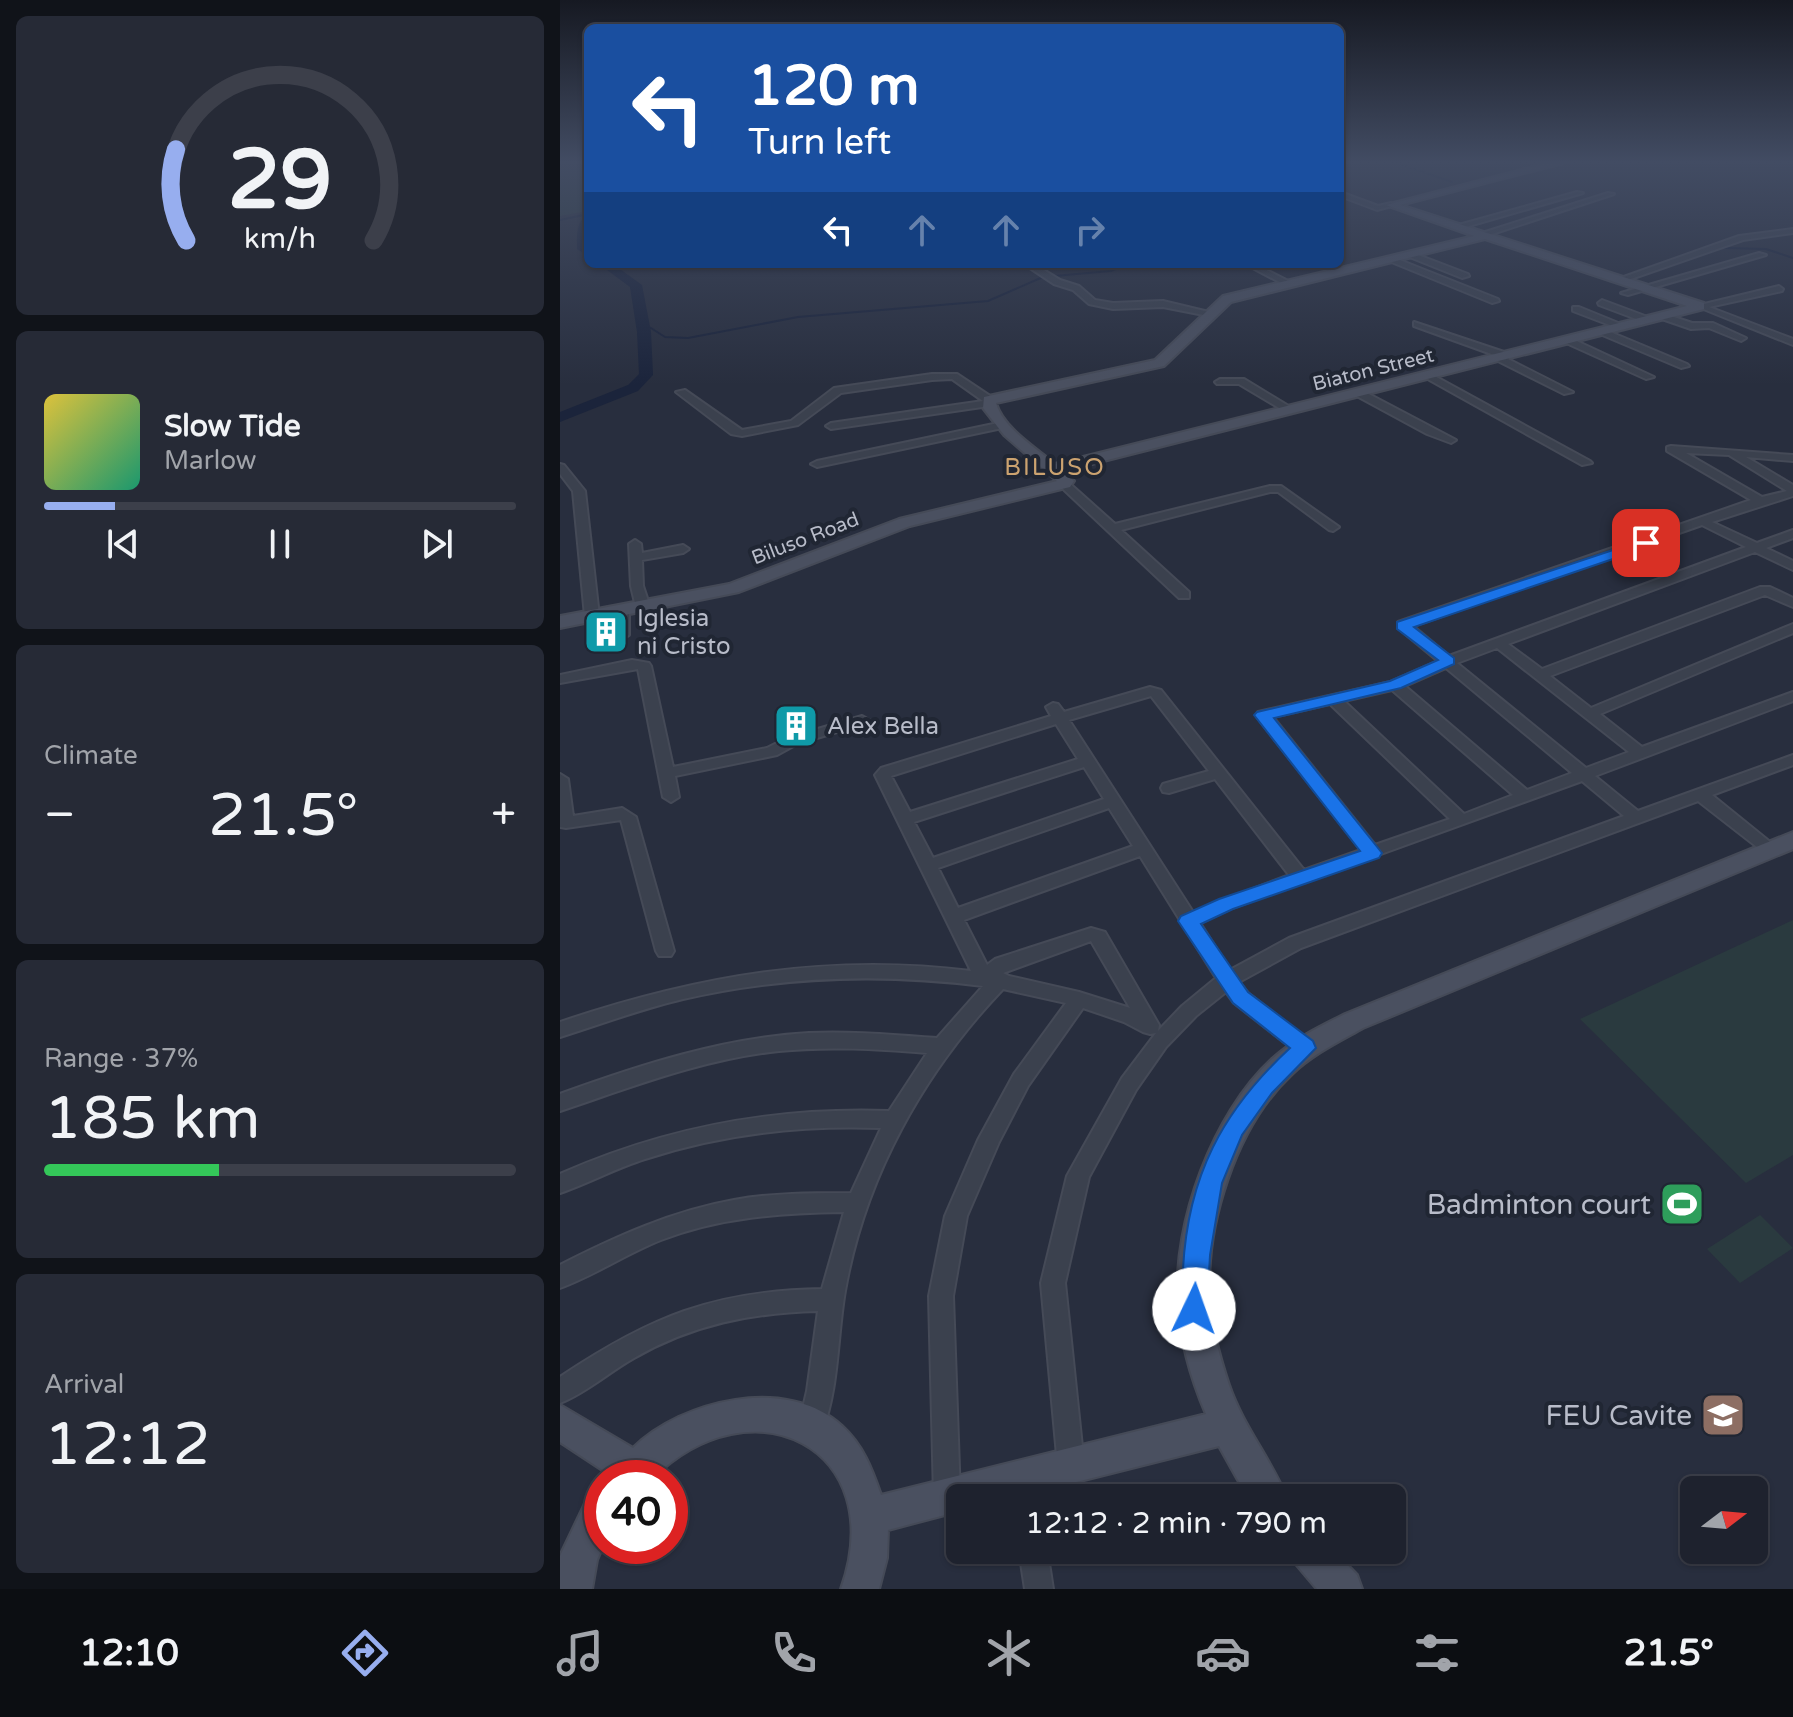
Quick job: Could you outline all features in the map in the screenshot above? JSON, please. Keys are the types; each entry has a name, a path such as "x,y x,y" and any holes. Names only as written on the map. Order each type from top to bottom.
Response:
{"street":[{"path":"831,426 989,402 1155,365 1227,299 1480,236"},
{"path":"1488,236 1647,287 1793,342"},
{"path":"1622,279 1755,236"},
{"path":"1410,254 1465,276"},
{"path":"1625,293 1762,255"},
{"path":"1392,259 1495,301"},
{"path":"1034,268 1057,282 1076,288 1092,302 1113,306 1163,304 1209,313"},
{"path":"1257,268 1290,284"},
{"path":"1700,306 1779,289"},
{"path":"1602,303 1650,321"},
{"name":"Biaton Street","path":"1053,469 1700,306"},
{"path":"1576,309 1623,327"},
{"path":"1665,317 1691,326 1710,325 1741,338"},
{"path":"1417,324 1503,357 1568,392"},
{"path":"1603,332 1684,366"},
{"path":"1567,340 1649,377"},
{"path":"681,392 735,432 742,433 794,423 838,390 948,374 989,402 1003,425 1184,595"},
{"path":"1429,376 1586,463"},
{"path":"1220,382 1241,381 1290,410"},
{"path":"1359,393 1451,440"},
{"path":"817,464 1003,425"},
{"path":"1760,501 1671,449 1793,458"},
{"path":"1731,452 1793,492"},
{"path":"560,467 579,491 592,616"},
{"name":"Biluso Road","path":"560,622 733,588 905,522 1064,484"},
{"path":"1114,528 1270,489 1281,489 1333,527"},
{"path":"1636,818 1403,625 1793,492"},
{"path":"1706,523 1793,566"},
{"path":"1372,853 1263,719 1263,715 1395,685 1449,661 1793,534"},
{"path":"643,607 635,551 683,549"},
{"path":"1540,675 1765,590 1793,603"},
{"path":"622,611 622,635"},
{"path":"1588,714 1793,628"},
{"path":"1500,644 1640,753"},
{"path":"560,679 632,664 644,666 671,797"},
{"path":"1395,685 1525,797"},
{"path":"992,978 955,916 883,775 1056,712 1150,691 1156,693 1301,879"},
{"path":"1188,921 1226,904 1584,776 1793,696"},
{"path":"1332,698 1461,821"},
{"path":"1056,712 1227,980 1241,998 1305,1048"},
{"path":"668,773 772,752 792,741 862,720"},
{"path":"1071,1466 1053,1283 1078,1176 1154,1033 1227,980 1295,943 1793,760"},
{"path":"905,819 1088,761"},
{"path":"1169,788 1219,773"},
{"path":"560,779 566,823 622,813 628,817 665,951"},
{"path":"1701,795 1783,845"},
{"path":"929,865 1114,801"},
{"path":"1261,1484 1227,1426 1204,1363 1194,1309 1197,1255 1210,1183 1232,1130 1264,1086 1305,1048 1354,1021 1783,845"},
{"path":"955,916 1143,849"},
{"path":"812,1425 821,1394 833,1300 859,1202 896,1120 942,1046 1002,964 1091,934 1099,937 1154,1033"},
{"path":"560,1030 679,993 790,972 896,969 992,978 1079,999 1154,1033"},
{"path":"947,1484 941,1296 956,1216 989,1140 1021,1080 1079,999"},
{"path":"560,1103 694,1060 751,1049 805,1041 942,1046"},
{"path":"560,1184 594,1167 693,1135 785,1119 844,1116 896,1120"},
{"path":"560,1277 615,1248 669,1226 720,1212 777,1204 859,1202"},
{"path":"560,1391 632,1343 680,1323 745,1305 833,1300"},
{"path":"647,1460 668,1442 705,1423 743,1414 780,1414 812,1425 834,1441 852,1461 864,1487 870,1516 870,1548 860,1589"},
{"path":"560,1422 611,1460"},
{"path":"1032,1484 1071,1466 1227,1426"},
{"path":"870,1516 946,1497"},
{"path":"573,1589 578,1558 584,1546"},
{"path":"1035,1564 1039,1589"},
{"path":"1321,1564 1343,1589"}],"shaded area":[{"path":"1793,920 1793,1155 1746,1183 1580,1019"},
{"path":"1760,1215 1793,1248 1740,1283 1707,1249"}],"waterway":[{"path":"582,236 584,250"},
{"path":"1723,248 1766,249 1793,258"},
{"path":"560,417 633,388 646,375 644,332 636,285 611,268"},
{"path":"1054,276 1118,268"},
{"path":"643,323 665,337 688,338 798,317 988,301 1043,277"}],"place":[{"name":"Iglesia ni Cristo","path":"606,632"},
{"name":"Alex Bella","path":"796,726"},
{"name":"Badminton court","path":"1682,1204"},
{"name":"FEU Cavite","path":"1723,1415"}],"district":[{"name":"BILUSO","path":"1055,467"}],"route":[{"path":"1194,1309 1197,1255 1210,1183 1232,1130 1264,1086 1305,1048 1241,998 1188,921 1226,904 1372,853 1263,719 1263,715 1395,685 1449,661 1403,625 1646,543"}]}
